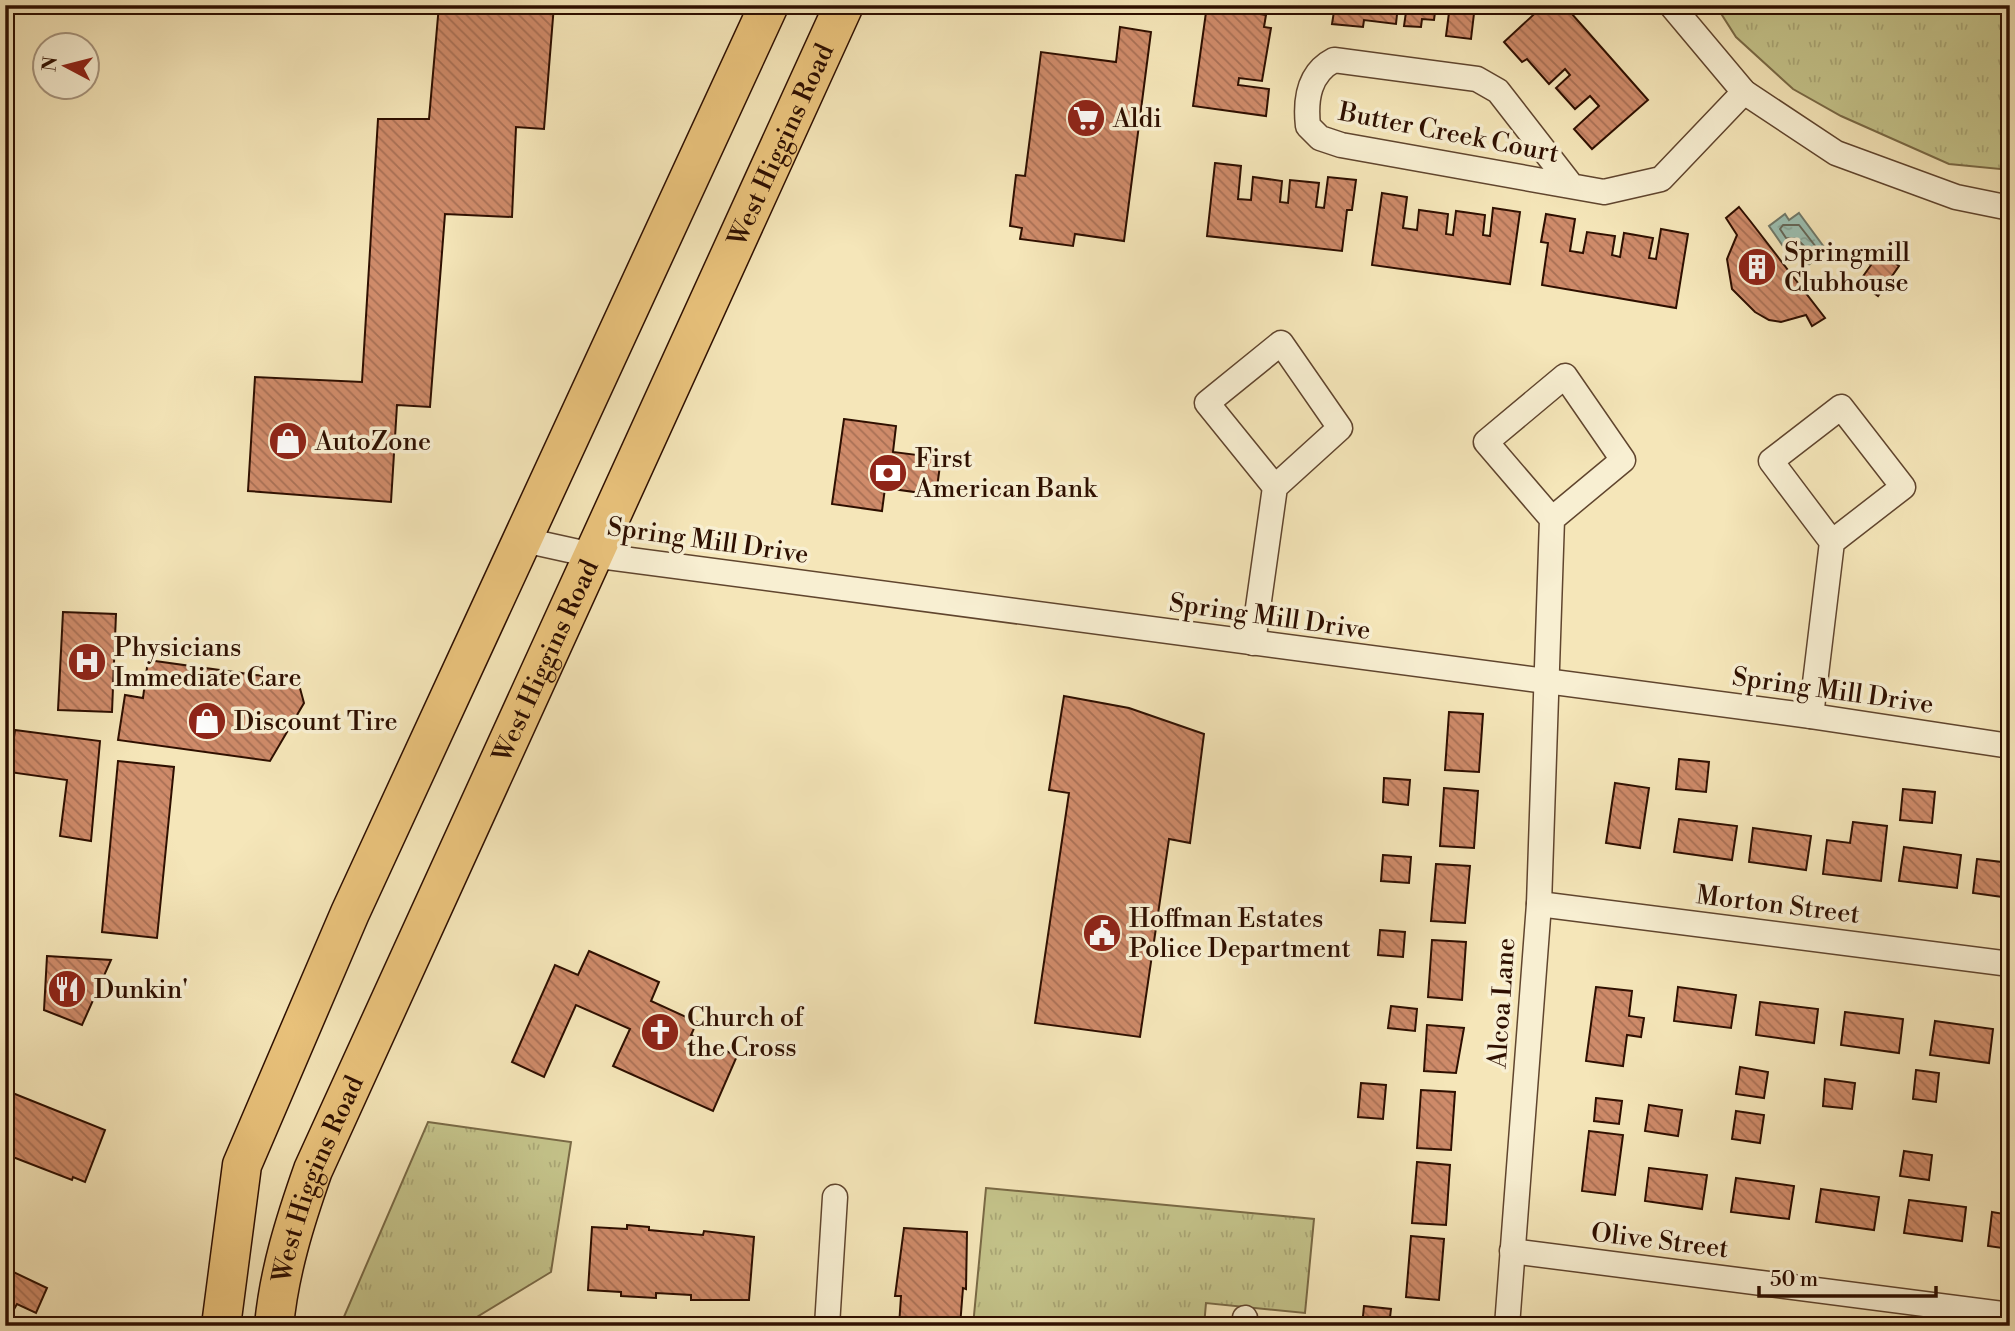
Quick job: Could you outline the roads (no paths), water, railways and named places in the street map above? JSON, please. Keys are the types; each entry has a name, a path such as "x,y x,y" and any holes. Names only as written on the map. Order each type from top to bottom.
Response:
{"main road":[{"name":"West Higgins Road","path":"221,1326 242,1166 350,913 769,5"},
{"name":"West Higgins Road","path":"274,1326 277,1294 293,1228 313,1170 844,5"}],"street":[{"path":"1671,5 1744,92 1836,153 1956,197 2010,208"},
{"name":"Butter Creek Court","path":"1571,186 1498,90 1477,79 1334,60 1323,65 1308,90 1308,126 1320,138 1341,145 1604,192 1661,178 1744,92"},
{"path":"1253,643 1275,488 1340,428 1281,343 1207,403 1275,488"},
{"path":"1565,376 1623,460 1552,519 1486,442 1565,376"},
{"path":"1811,716 1832,542 1771,461 1841,407 1903,487 1832,542"},
{"name":"Alcoa Lane","path":"1507,1326 1539,904 1552,519"},
{"name":"Spring Mill Drive","path":"524,540 592,555 1811,716 2010,746"},
{"name":"Morton Street","path":"1539,904 2010,964"},
{"path":"827,1326 835,1197"},
{"name":"Olive Street","path":"1512,1251 2010,1315"}],"water":[{"path":"1799,213 1827,251 1808,265 1792,245 1785,249 1769,226 1785,214 1789,220"}],"place":[{"name":"Aldi","path":"1086,118"},
{"name":"Springmill Clubhouse","path":"1757,267"},
{"name":"AutoZone","path":"288,441"},
{"name":"First American Bank","path":"888,473"},
{"name":"Physicians Immediate Care","path":"87,662"},
{"name":"Discount Tire","path":"207,721"},
{"name":"Hoffman Estates Police Department","path":"1102,933"},
{"name":"Dunkin'","path":"67,989"},
{"name":"Church of the Cross","path":"660,1032"}]}
